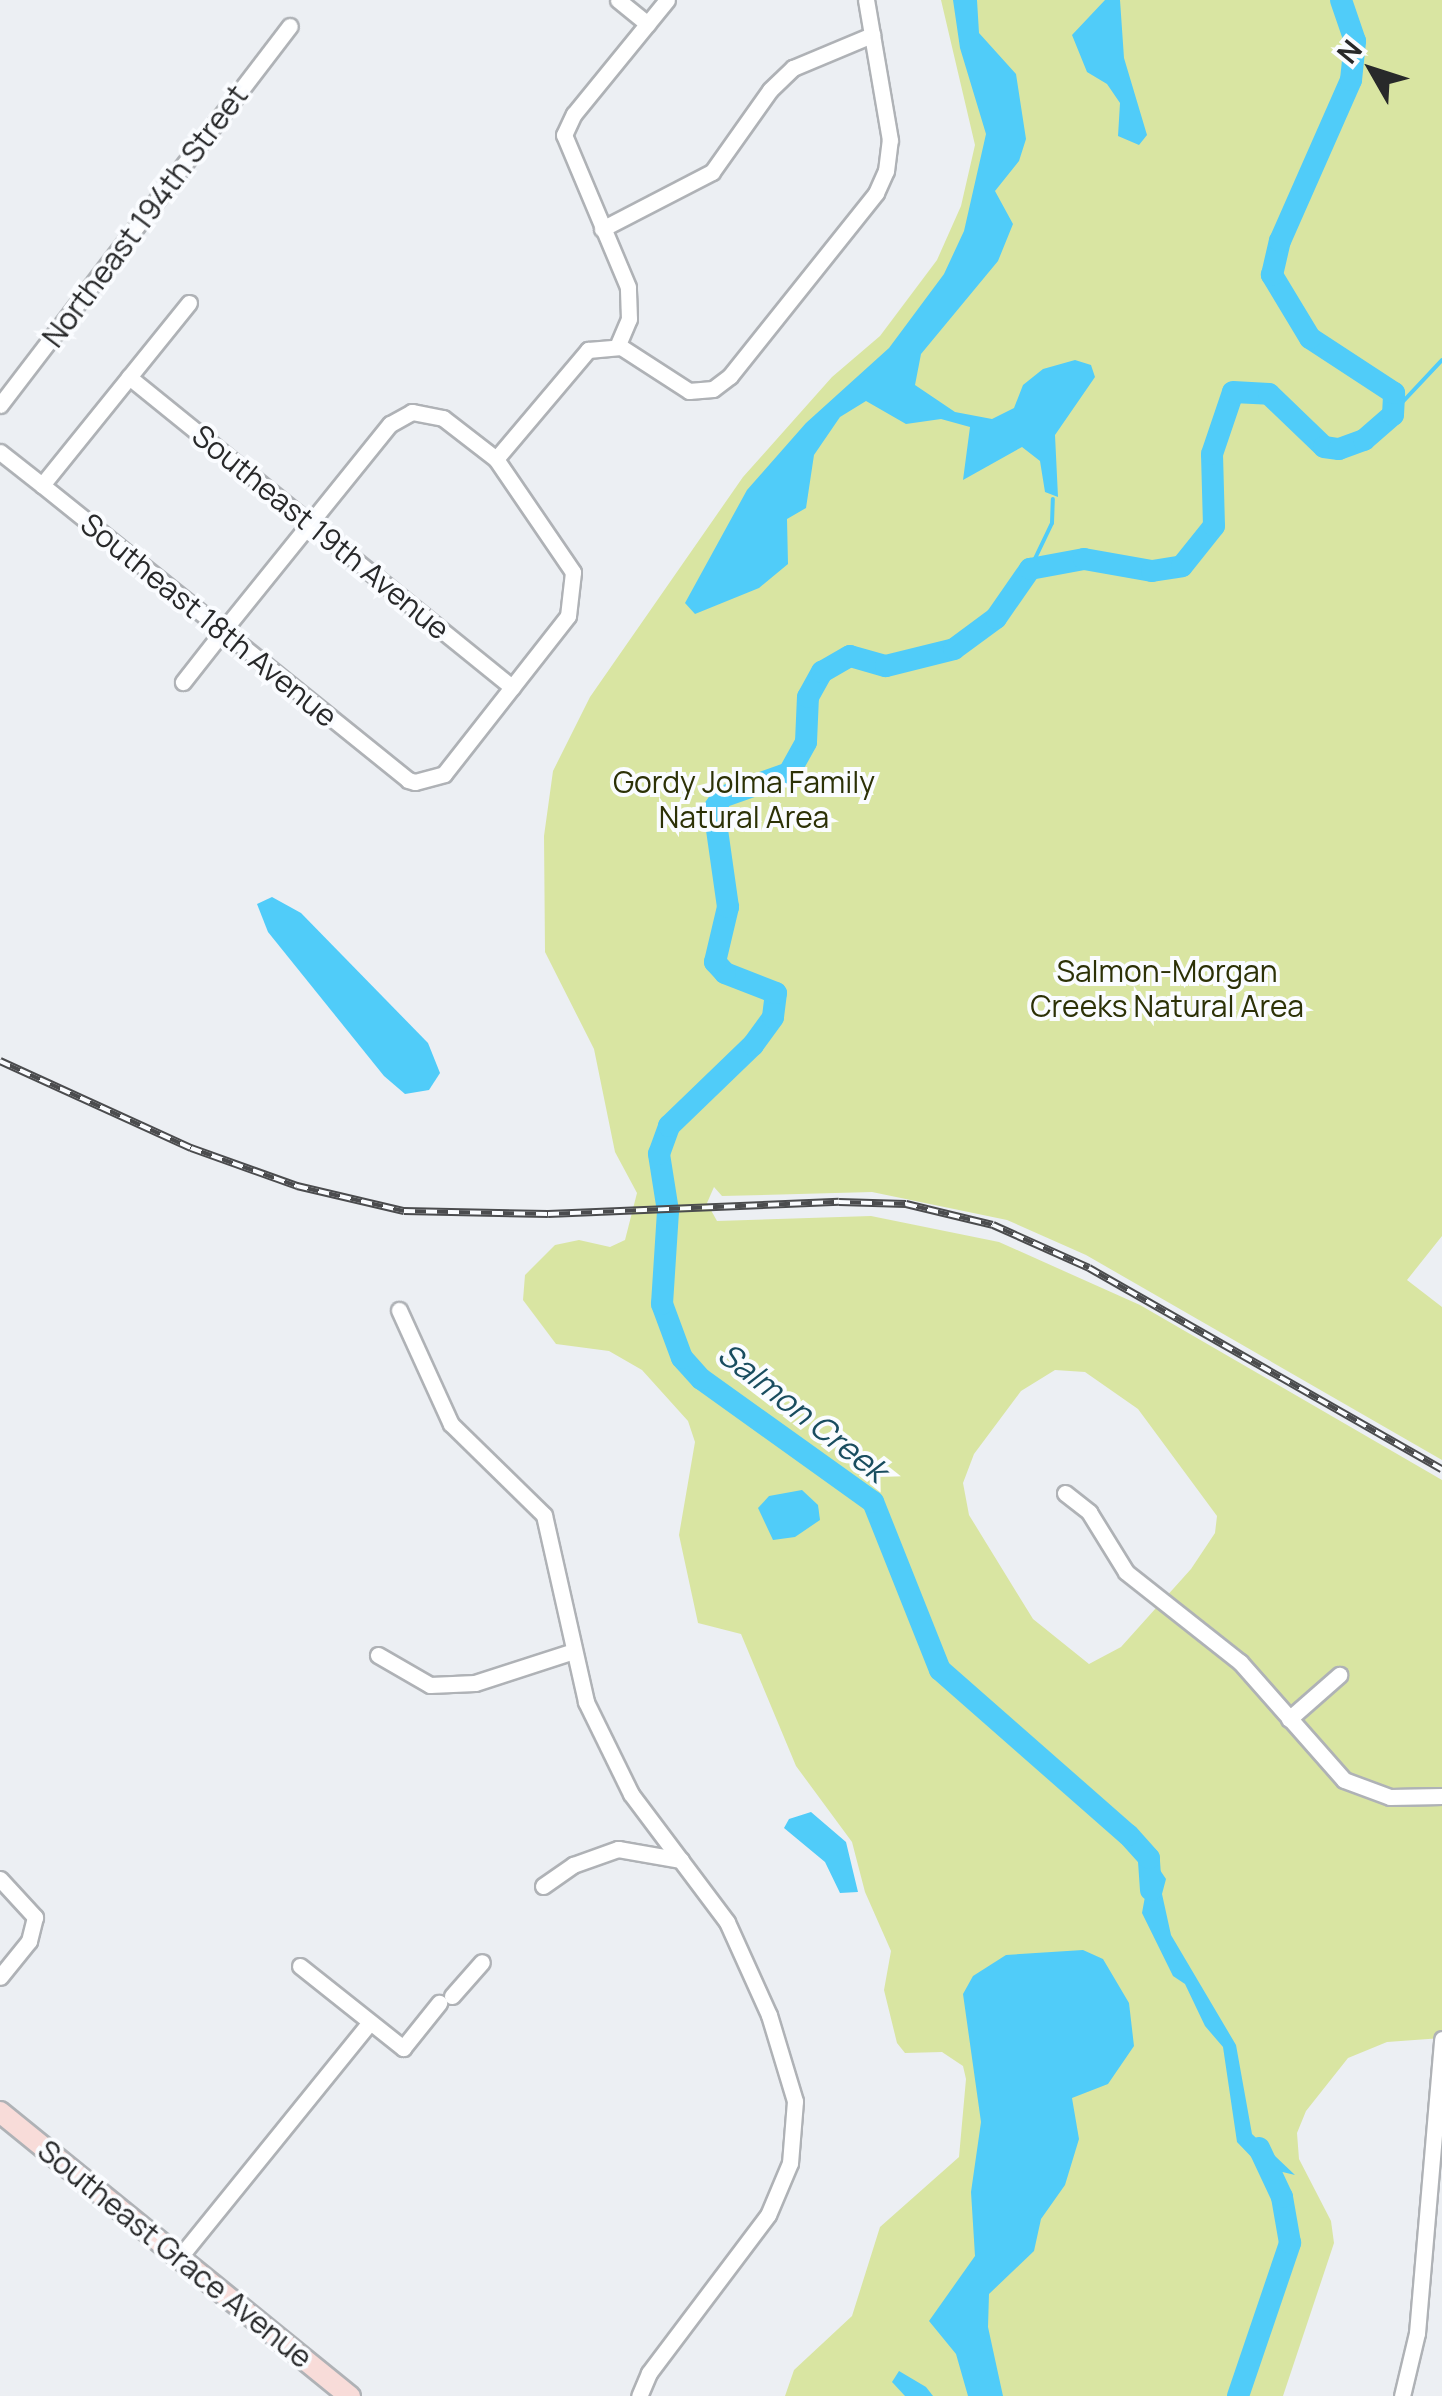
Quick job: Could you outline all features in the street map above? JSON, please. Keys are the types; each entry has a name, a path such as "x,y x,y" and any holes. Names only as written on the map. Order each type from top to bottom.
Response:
{"street":[{"path":"618,0 648,24"},
{"path":"617,346 630,294 564,136 569,120 667,0"},
{"path":"496,459 581,354 617,346 680,389 706,392 730,376 876,193 886,171 890,140 866,0"},
{"name":"Northeast 194th Street","path":"0,405 290,26"},
{"path":"602,229 712,172 770,90 793,68 872,35"},
{"path":"42,485 189,303"},
{"name":"Southeast 19th Avenue","path":"129,377 512,687"},
{"path":"183,682 390,424 412,412 443,418 496,459 570,563 576,591 568,616 512,687"},
{"name":"Southeast 18th Avenue","path":"0,452 408,780 422,784 444,774 512,687"},
{"path":"400,1310 450,1424 544,1515 562,1572 571,1652 586,1702 631,1794 726,1922 769,2015 794,2102 790,2162 768,2215 649,2373 639,2396"},
{"path":"1066,1493 1089,1512 1126,1572 1240,1662 1321,1759 1358,1788 1406,1800 1442,1796"},
{"path":"378,1655 430,1685 475,1683 571,1652"},
{"path":"1289,1719 1339,1675"},
{"path":"543,1886 573,1865 618,1849 681,1860"},
{"path":"0,1879 35,1917 29,1941 0,1977"},
{"path":"300,1966 403,2048 482,1962"},
{"path":"179,2258 370,2023"},
{"path":"1402,2396 1417,2334 1442,2039"},
{"name":"Southeast Grace Avenue","path":"0,2112 350,2396"}],"green space":[{"path":"941,0 1442,0 1442,1236 1407,1280 1442,1307 1442,1460 1086,1255 1007,1220 872,1192 722,1196 714,1187 707,1203 717,1221 871,1216 999,1242 1140,1305 1442,1480 1442,2038 1387,2042 1348,2058 1306,2111 1297,2133 1299,2159 1331,2221 1334,2243 1283,2396 785,2396 794,2370 852,2316 880,2227 959,2157 966,2079 963,2066 942,2052 905,2053 897,2043 884,1990 891,1951 865,1892 852,1842 796,1766 741,1634 698,1623 679,1535 695,1442 688,1421 642,1370 609,1351 556,1344 523,1300 525,1275 555,1245 579,1240 610,1247 625,1240 637,1193 615,1152 594,1049 545,952 544,836 553,771 590,697 743,477 832,377 880,336 937,260 961,206 975,145","holes":["1055,1370 1085,1372 1138,1409 1217,1516 1215,1533 1191,1569 1121,1647 1089,1664 1033,1619 969,1515 963,1483 974,1454 1021,1391"]}],"water":[{"path":"953,0 977,0 979,33 1016,74 1026,139 1019,161 995,191 1013,224 998,261 921,354 915,385 955,412 992,419 1014,408 1023,385 1043,369 1075,360 1091,365 1095,377 1055,435 1058,497 1045,492 1040,461 1022,447 963,480 970,427 941,419 906,424 866,401 840,417 814,455 806,508 787,519 788,564 759,588 695,614 685,603 747,490 806,423 889,348 944,274 964,231 986,134 960,48"},
{"path":"1105,0 1120,0 1124,58 1147,135 1139,145 1118,136 1120,103 1107,84 1087,72 1072,35"},
{"path":"272,897 301,913 428,1043 440,1073 429,1090 405,1094 384,1076 268,932 257,904"},
{"path":"802,1490 818,1505 820,1520 795,1537 773,1540 758,1508 769,1496"},
{"path":"811,1812 846,1842 858,1892 840,1893 825,1862 784,1828 789,1819"},
{"path":"1152,1858 1166,1879 1162,1894 1171,1935 1236,2045 1252,2134 1295,2175 1261,2167 1237,2142 1223,2047 1205,2026 1185,1984 1173,1976 1142,1913"},
{"path":"1083,1950 1103,1959 1129,2003 1134,2046 1108,2084 1072,2098 1079,2139 1065,2185 1041,2219 1034,2251 989,2294 988,2327 1003,2396 968,2396 956,2354 929,2321 975,2256 971,2192 981,2122 963,1994 973,1976 1006,1955"},
{"path":"899,2371 926,2387 933,2396 905,2396 892,2382"}],"waterway":[{"name":"Salmon Creek","path":"1151,1890 1149,1858 1128,1835 940,1670 873,1502 701,1379 682,1358 662,1304 668,1211 659,1154 669,1126 753,1045 773,1017 776,993 725,973 715,962 728,907 714,809 722,797 789,773 806,742 808,697 822,672 850,656 886,666 954,649 996,618 1030,569 1084,559 1152,571 1182,566 1214,526 1212,454 1233,392 1269,394 1324,447 1339,449 1364,440 1393,415 1394,393 1310,338 1272,275 1280,241 1351,80 1355,41 1341,0"},
{"path":"1396,409 1442,360"},
{"name":"Salmon Creek","path":"1030,569 1052,523 1053,499"},
{"name":"Salmon Creek","path":"1238,2396 1290,2243 1282,2197 1259,2148"}],"railway":[{"path":"0,1061 191,1148 297,1186 404,1211 548,1214 839,1202 906,1204 993,1225 1089,1268 1442,1469"}],"park label":[{"name":"Gordy Jolma Family Natural Area","path":"744,799"},
{"name":"Salmon-Morgan Creeks Natural Area","path":"1167,988"}]}
